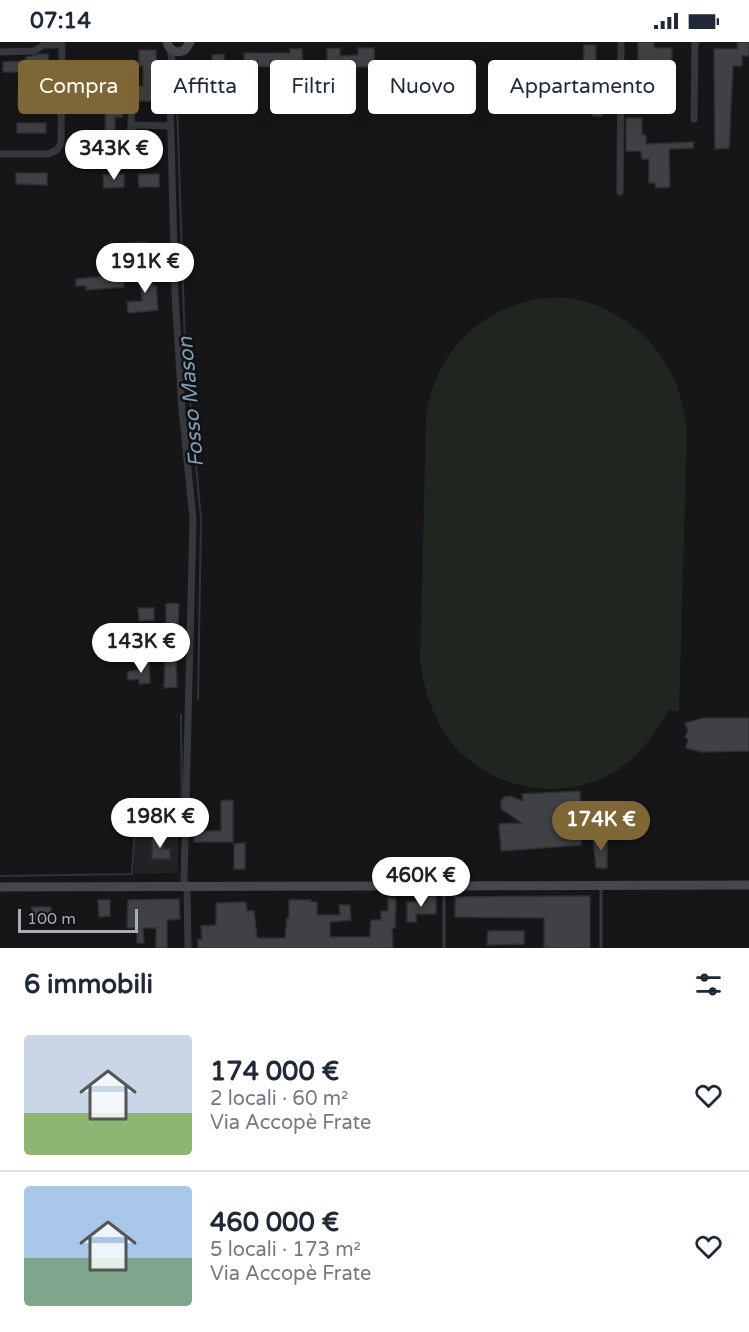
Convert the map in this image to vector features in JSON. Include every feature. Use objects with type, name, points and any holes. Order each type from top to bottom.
[{"type":"main road","points":[[167,45],[181,52],[191,43]]},
{"type":"main road","points":[[0,887],[749,885]]},
{"type":"street","points":[[620,192],[621,42]]},
{"type":"street","points":[[694,119],[695,42]]},
{"type":"street","points":[[0,52],[34,51],[45,45],[62,43],[61,143],[57,150],[48,154],[0,154]]},
{"type":"street","points":[[167,45],[171,60]]},
{"type":"street","points":[[176,60],[181,52]]},
{"type":"street","points":[[100,163],[128,162],[130,159],[129,130],[131,114]]},
{"type":"street","points":[[171,114],[175,294],[182,409],[193,519],[185,869],[188,948]]},
{"type":"street","points":[[131,127],[135,125],[171,126]]},
{"type":"lane","points":[[601,886],[601,948]]},
{"type":"lane","points":[[444,887],[444,948]]},
{"type":"shaded area","points":[[544,298],[585,301],[622,318],[639,331],[666,363],[675,381],[687,431],[679,712],[669,710],[641,749],[614,772],[582,785],[561,788],[518,785],[479,767],[462,754],[447,737],[437,719],[423,680],[420,660],[426,422],[437,376],[448,356],[462,339],[480,324],[499,312],[521,303]]},
{"type":"shaded area","points":[[178,829],[178,873],[134,874],[135,830]]},
{"type":"building","points":[[638,42],[654,42],[654,48],[672,48],[672,60],[638,60]]},
{"type":"building","points":[[737,42],[749,42],[749,56],[742,56],[742,66],[733,66],[729,148],[715,149],[714,49],[738,49]]},
{"type":"building","points":[[584,45],[596,45],[596,60],[583,60]]},
{"type":"building","points":[[340,48],[340,56],[358,55],[358,48],[374,48],[375,60],[368,60],[368,67],[356,67],[356,60],[327,60],[327,49]]},
{"type":"building","points":[[290,49],[302,49],[302,60],[270,60],[270,67],[258,66],[258,60],[244,60],[244,53],[290,53]]},
{"type":"building","points":[[139,50],[156,50],[156,60],[151,60],[151,101],[139,101],[139,86],[143,86],[143,66],[139,66]]},
{"type":"building","points":[[48,54],[48,60],[26,60],[26,57]]},
{"type":"building","points":[[224,54],[224,60],[212,60],[212,55]]},
{"type":"building","points":[[18,61],[18,72],[3,72],[3,62]]},
{"type":"building","points":[[105,114],[122,114],[122,117],[115,117],[115,147],[105,147]]},
{"type":"building","points":[[626,118],[642,118],[642,135],[646,135],[646,144],[694,142],[693,148],[669,149],[670,187],[656,188],[655,183],[649,183],[649,159],[642,159],[641,151],[626,151]]},
{"type":"building","points":[[17,123],[46,123],[46,133],[17,133]]},
{"type":"building","points":[[141,134],[153,134],[154,161],[142,161]]},
{"type":"building","points":[[16,173],[47,173],[47,185],[16,184]]},
{"type":"building","points":[[124,174],[124,187],[104,188],[103,175]]},
{"type":"building","points":[[138,174],[159,174],[159,187],[139,187]]},
{"type":"building","points":[[146,242],[147,257],[129,257],[129,243]]},
{"type":"building","points":[[152,268],[158,310],[128,313],[127,302],[142,301],[139,269]]},
{"type":"building","points":[[123,275],[124,287],[86,290],[86,286],[76,286],[76,279]]},
{"type":"building","points":[[166,604],[179,604],[178,624],[166,624]]},
{"type":"building","points":[[138,608],[154,608],[154,620],[139,621]]},
{"type":"building","points":[[165,658],[176,658],[177,687],[164,688]]},
{"type":"building","points":[[149,662],[150,683],[139,684],[139,679],[128,680],[127,672],[138,670],[138,663]]},
{"type":"building","points":[[704,718],[749,718],[749,751],[702,752],[686,748],[688,739],[685,737],[688,731],[685,723]]},
{"type":"building","points":[[580,791],[581,845],[501,851],[499,824],[522,823],[501,809],[504,797],[510,796],[523,801],[522,794]]},
{"type":"building","points":[[233,800],[233,842],[194,842],[194,831],[221,831],[221,801]]},
{"type":"building","points":[[152,836],[164,836],[164,849],[170,849],[170,859],[152,859]]},
{"type":"building","points":[[607,837],[607,868],[596,868],[593,838]]},
{"type":"building","points":[[245,843],[245,869],[234,869],[234,844]]},
{"type":"building","points":[[426,896],[436,896],[436,914],[416,914],[416,922],[407,922],[407,902],[426,902]]},
{"type":"building","points":[[590,896],[590,948],[544,948],[544,918],[455,917],[455,897]]},
{"type":"building","points":[[388,898],[395,898],[396,902],[395,928],[392,928],[393,948],[198,948],[198,939],[202,939],[201,926],[216,925],[216,903],[246,902],[247,911],[254,911],[257,938],[285,938],[287,918],[289,918],[289,900],[317,902],[317,915],[340,915],[339,905],[350,905],[351,920],[330,922],[330,937],[370,937],[371,920],[381,920],[381,911],[388,911]]},
{"type":"building","points":[[179,899],[180,919],[167,920],[167,948],[156,948],[156,928],[143,928],[144,943],[137,943],[137,928],[127,928],[128,900]]},
{"type":"building","points":[[98,900],[110,900],[110,916],[99,917]]},
{"type":"building","points":[[32,907],[51,907],[51,920],[41,920],[41,924],[32,924]]},
{"type":"building","points":[[488,931],[524,931],[524,944],[487,945]]},
{"type":"waterway","name":"Fosso Mason","points":[[177,114],[185,346],[201,520],[198,700]]},
{"type":"waterway","name":"Fosso Mason","points":[[0,876],[132,874],[136,810],[182,810],[181,715]]}]
